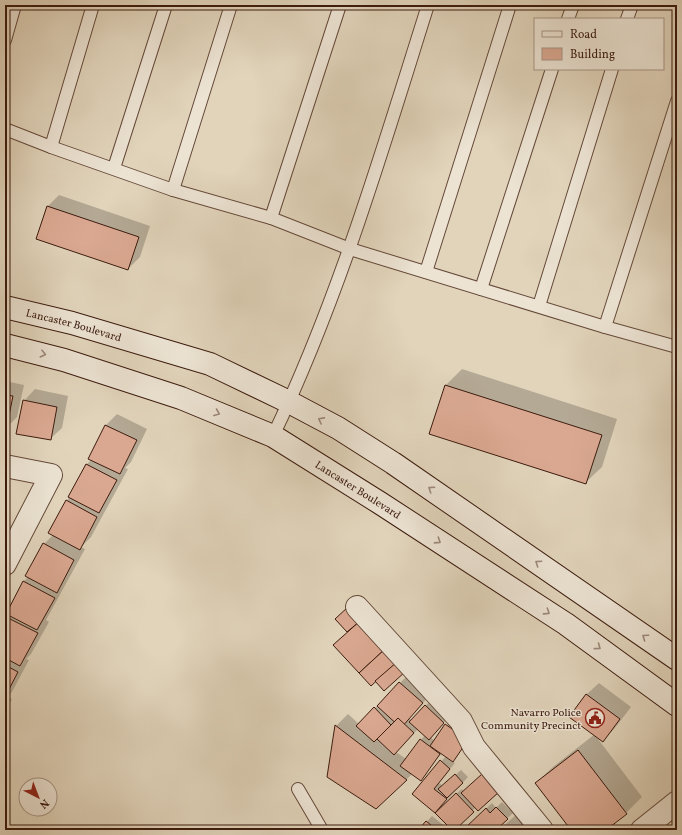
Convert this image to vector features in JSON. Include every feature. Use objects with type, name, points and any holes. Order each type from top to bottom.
[{"type":"main road","name":"Lancaster Boulevard","points":[[5,307],[72,323],[210,364],[289,402],[338,428],[393,463],[677,659]]},
{"type":"main road","name":"Lancaster Boulevard","points":[[5,345],[64,360],[181,398],[273,436],[380,503],[566,624],[677,705]]},
{"type":"main road","points":[[5,466],[50,475],[5,564]]},
{"type":"main road","points":[[357,607],[461,721],[474,747],[542,830]]},
{"type":"main road","points":[[642,830],[677,802]]},
{"type":"lane","points":[[5,40],[15,5]]},
{"type":"lane","points":[[51,147],[93,5]]},
{"type":"lane","points":[[114,168],[166,5]]},
{"type":"lane","points":[[173,190],[231,5]]},
{"type":"lane","points":[[271,218],[340,5]]},
{"type":"lane","points":[[273,436],[289,402],[350,248],[428,5]]},
{"type":"lane","points":[[426,272],[510,5]]},
{"type":"lane","points":[[568,18],[573,5]]},
{"type":"lane","points":[[627,18],[632,5]]},
{"type":"lane","points":[[481,289],[552,70]]},
{"type":"lane","points":[[539,306],[612,70]]},
{"type":"lane","points":[[605,327],[677,101]]},
{"type":"lane","points":[[5,129],[51,147],[173,190],[271,218],[350,248],[605,327],[677,347]]},
{"type":"lane","points":[[298,789],[322,830]]},
{"type":"building","points":[[47,206],[139,237],[128,270],[36,239]]},
{"type":"building","points":[[445,385],[602,435],[586,484],[429,434]]},
{"type":"building","points":[[5,395],[13,396],[6,430],[5,429]]},
{"type":"building","points":[[23,400],[57,407],[51,440],[16,434]]},
{"type":"building","points":[[105,425],[137,440],[120,474],[88,459]]},
{"type":"building","points":[[86,464],[117,480],[99,513],[68,497]]},
{"type":"building","points":[[66,500],[97,517],[80,550],[48,533]]},
{"type":"building","points":[[43,543],[74,560],[57,593],[25,576]]},
{"type":"building","points":[[23,581],[55,598],[37,630],[6,614]]},
{"type":"building","points":[[348,607],[360,621],[347,632],[335,619]]},
{"type":"building","points":[[6,617],[38,633],[20,666],[5,658]]},
{"type":"building","points":[[360,621],[385,649],[359,673],[333,645]]},
{"type":"building","points":[[385,649],[397,662],[371,686],[359,673]]},
{"type":"building","points":[[397,662],[406,671],[384,691],[375,681]]},
{"type":"building","points":[[5,665],[18,672],[5,697]]},
{"type":"building","points":[[399,682],[423,703],[401,728],[377,706]]},
{"type":"building","name":"Navarro Police Community Precinct","points":[[586,694],[620,719],[603,742],[569,717]]},
{"type":"building","points":[[425,705],[444,723],[429,740],[409,722]]},
{"type":"building","points":[[374,707],[391,725],[374,742],[356,726]]},
{"type":"building","points":[[398,718],[414,733],[394,755],[377,739]]},
{"type":"building","points":[[445,724],[468,740],[453,762],[430,746]]},
{"type":"building","points":[[335,725],[407,780],[376,809],[327,777]]},
{"type":"building","points":[[420,739],[440,754],[421,781],[400,766]]},
{"type":"building","points":[[578,750],[627,814],[606,830],[571,830],[535,783]]},
{"type":"building","points":[[440,760],[450,769],[434,789],[447,799],[435,813],[412,794]]},
{"type":"building","points":[[455,774],[463,783],[447,798],[438,789]]},
{"type":"building","points":[[482,774],[499,792],[478,811],[461,793]]},
{"type":"building","points":[[456,793],[474,812],[455,830],[452,830],[435,813]]},
{"type":"building","points":[[496,807],[508,819],[496,830],[463,830],[486,808],[490,813]]},
{"type":"building","points":[[426,821],[437,830],[418,830]]},
{"type":"place","name":"Navarro Police Community Precinct","points":[[595,718]]}]
